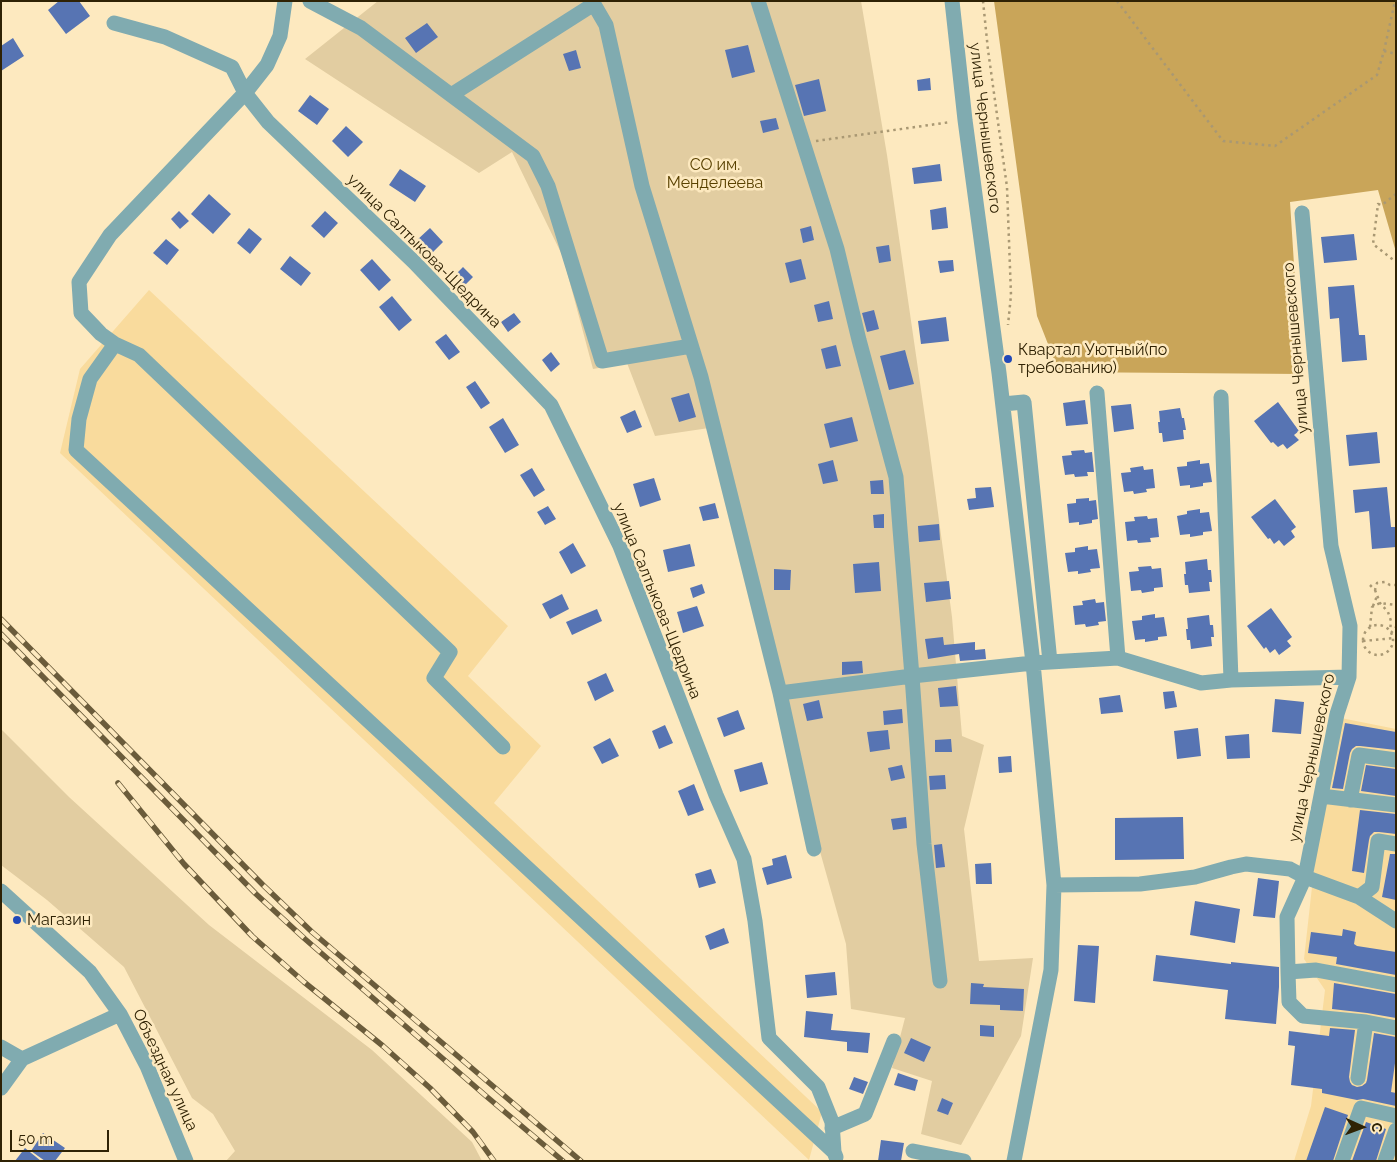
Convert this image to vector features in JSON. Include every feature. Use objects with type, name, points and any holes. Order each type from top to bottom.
[{"type":"street","points":[[285,1],[280,36],[267,65],[245,94],[110,235],[79,282],[81,313],[101,334],[139,355],[450,652],[434,678],[502,747]]},
{"type":"street","points":[[310,1],[361,28],[533,156],[548,186],[602,361],[691,346]]},
{"type":"street","points":[[758,1],[837,249],[896,477],[924,844],[940,981]]},
{"type":"street","name":"улица Чернышевского","points":[[952,1],[965,120],[1003,404],[1019,541],[1033,663],[1054,885],[1051,970],[1014,1161]]},
{"type":"street","points":[[451,95],[593,3],[606,25],[642,186],[701,377],[780,692],[814,849]]},
{"type":"street","name":"улица Салтыкова-Щедрина","points":[[114,23],[165,37],[232,67],[245,94],[268,122],[414,262],[551,405],[620,546],[716,795],[744,859],[755,920],[769,1038],[818,1088],[832,1122],[836,1156]]},
{"type":"street","name":"улица Чернышевского","points":[[1302,213],[1331,546],[1350,626],[1349,677],[1336,714],[1306,877],[1287,917],[1289,1002],[1303,1016],[1366,1022],[1396,1028]]},
{"type":"street","points":[[116,344],[90,380],[79,419],[76,450],[836,1156]]},
{"type":"street","points":[[1097,393],[1118,658]]},
{"type":"street","points":[[1221,397],[1230,680]]},
{"type":"street","points":[[1003,404],[1024,402],[1050,662]]},
{"type":"street","points":[[1019,541],[1038,539]]},
{"type":"street","points":[[780,692],[1033,663],[1118,658],[1201,683],[1230,680],[1349,677]]},
{"type":"street","points":[[1350,800],[1359,755],[1396,760]]},
{"type":"street","points":[[1321,796],[1396,805]]},
{"type":"street","points":[[1360,897],[1372,887],[1378,841],[1396,844]]},
{"type":"street","points":[[1054,885],[1140,884],[1195,877],[1246,864],[1290,869],[1360,897],[1396,921]]},
{"type":"street","name":"Объездная улица","points":[[1,891],[90,972],[120,1014],[147,1066],[186,1161]]},
{"type":"street","points":[[1288,972],[1316,970],[1396,985]]},
{"type":"street","points":[[1,1088],[22,1058],[120,1014]]},
{"type":"street","points":[[1358,1078],[1366,1022]]},
{"type":"street","points":[[832,1128],[865,1114],[894,1042]]},
{"type":"street","points":[[1,1047],[22,1058]]},
{"type":"street","points":[[1342,1161],[1361,1108],[1396,1116]]},
{"type":"street","points":[[1385,1161],[1396,1130]]},
{"type":"street","points":[[913,1151],[964,1161]]},
{"type":"path","points":[[983,1],[989,60],[1007,187],[1012,295],[1007,328]]},
{"type":"path","points":[[1117,1],[1223,141],[1275,146],[1377,75],[1395,1]]},
{"type":"path","points":[[1384,51],[1396,54]]},
{"type":"path","points":[[803,143],[965,120]]},
{"type":"path","points":[[1396,194],[1382,205],[1378,204],[1373,244],[1396,262]]},
{"type":"path","points":[[1375,590],[1377,583],[1385,582],[1390,586],[1396,585]]},
{"type":"path","points":[[1370,585],[1375,590],[1380,603],[1388,612],[1391,621],[1391,632]]},
{"type":"path","points":[[1370,628],[1372,607],[1377,596]]},
{"type":"path","points":[[1372,607],[1380,603],[1396,605]]},
{"type":"path","points":[[1372,626],[1386,627],[1391,632],[1394,638],[1393,645],[1390,651],[1384,655],[1370,654],[1365,649],[1362,641],[1363,636],[1366,630],[1372,626]]},
{"type":"path","points":[[1391,632],[1396,627]]},
{"type":"path","points":[[1362,641],[1394,638]]},
{"type":"shaded area","points":[[994,1],[1396,1],[1396,252],[1378,190],[1290,202],[1301,374],[1059,372],[1037,316]]},
{"type":"shaded area","points":[[149,290],[508,626],[468,676],[541,746],[494,803],[822,1112],[809,1160],[60,453],[80,369]]},
{"type":"shaded area","points":[[1331,716],[1396,729],[1396,1161],[1294,1161],[1311,1106],[1325,990],[1304,959]]},
{"type":"green space","name":"СО им. Менделеева","points":[[378,1],[861,1],[887,155],[928,438],[952,617],[962,736],[984,745],[964,829],[979,961],[1033,958],[1021,1036],[961,1145],[921,1134],[932,1081],[892,1068],[905,1018],[851,1009],[846,944],[709,428],[655,436],[627,363],[593,369],[563,257],[512,152],[479,173],[305,59]]},
{"type":"green space","points":[[1,729],[69,797],[209,925],[372,1050],[472,1142],[482,1161],[226,1161],[235,1151],[213,1114],[192,1098],[124,967],[47,900],[1,865]]},
{"type":"building","points":[[59,1],[79,1],[90,16],[66,34],[48,10]]},
{"type":"building","points":[[427,23],[438,37],[416,53],[405,38]]},
{"type":"building","points":[[13,38],[24,56],[1,71],[1,46]]},
{"type":"building","points":[[748,45],[755,72],[732,78],[725,50]]},
{"type":"building","points":[[576,50],[581,68],[569,71],[563,54]]},
{"type":"building","points":[[930,78],[931,90],[918,91],[917,80]]},
{"type":"building","points":[[819,79],[826,111],[804,116],[795,85]]},
{"type":"building","points":[[310,95],[329,109],[317,125],[298,111]]},
{"type":"building","points":[[776,118],[779,129],[763,133],[760,121]]},
{"type":"building","points":[[346,126],[363,142],[348,157],[332,141]]},
{"type":"building","points":[[940,164],[942,181],[914,184],[912,168]]},
{"type":"building","points":[[400,169],[426,186],[415,202],[389,185]]},
{"type":"building","points":[[209,194],[231,214],[213,234],[191,214]]},
{"type":"building","points":[[946,207],[948,228],[932,230],[930,210]]},
{"type":"building","points":[[179,211],[189,221],[180,229],[171,219]]},
{"type":"building","points":[[325,211],[338,223],[324,238],[311,226]]},
{"type":"building","points":[[811,226],[814,240],[803,243],[800,229]]},
{"type":"building","points":[[249,228],[262,239],[250,254],[237,243]]},
{"type":"building","points":[[430,228],[443,242],[430,255],[417,240]]},
{"type":"building","points":[[1354,234],[1357,260],[1324,263],[1321,237]]},
{"type":"building","points":[[166,239],[179,250],[167,265],[153,253]]},
{"type":"building","points":[[889,245],[891,261],[879,263],[876,247]]},
{"type":"building","points":[[290,256],[311,273],[301,286],[280,269]]},
{"type":"building","points":[[372,259],[391,280],[379,291],[360,270]]},
{"type":"building","points":[[801,259],[806,279],[790,283],[785,263]]},
{"type":"building","points":[[953,260],[954,271],[940,273],[938,261]]},
{"type":"building","points":[[463,267],[473,277],[460,290],[450,280]]},
{"type":"building","points":[[1354,285],[1359,335],[1365,335],[1367,360],[1342,362],[1339,318],[1330,319],[1328,287]]},
{"type":"building","points":[[392,296],[412,320],[399,331],[379,307]]},
{"type":"building","points":[[829,301],[833,319],[818,322],[814,305]]},
{"type":"building","points":[[874,310],[879,329],[867,332],[862,313]]},
{"type":"building","points":[[514,313],[521,322],[508,332],[501,322]]},
{"type":"building","points":[[946,317],[949,341],[921,344],[918,321]]},
{"type":"building","points":[[446,334],[460,352],[449,360],[435,342]]},
{"type":"building","points":[[836,345],[841,366],[826,369],[821,349]]},
{"type":"building","points":[[905,350],[914,384],[889,390],[880,356]]},
{"type":"building","points":[[551,352],[560,364],[551,372],[542,360]]},
{"type":"building","points":[[475,381],[490,403],[481,409],[466,387]]},
{"type":"building","points":[[689,393],[696,417],[679,422],[671,398]]},
{"type":"building","points":[[1085,400],[1088,424],[1066,426],[1063,403]]},
{"type":"building","points":[[1278,402],[1299,431],[1294,435],[1299,440],[1287,449],[1283,444],[1278,447],[1273,442],[1271,443],[1254,421]]},
{"type":"building","points":[[1131,404],[1134,429],[1114,432],[1111,406]]},
{"type":"building","points":[[1180,408],[1186,430],[1183,430],[1184,439],[1163,442],[1162,433],[1159,433],[1159,411]]},
{"type":"building","points":[[635,410],[642,427],[627,433],[620,417]]},
{"type":"building","points":[[852,417],[858,441],[830,448],[824,424]]},
{"type":"building","points":[[503,418],[519,445],[505,453],[489,427]]},
{"type":"building","points":[[1377,432],[1380,463],[1349,466],[1346,435]]},
{"type":"building","points":[[1084,450],[1085,453],[1092,452],[1094,472],[1087,472],[1088,476],[1075,477],[1074,474],[1065,475],[1062,456],[1072,455],[1071,451]]},
{"type":"building","points":[[833,460],[838,481],[823,484],[818,464]]},
{"type":"building","points":[[1200,460],[1200,464],[1209,463],[1212,482],[1190,488],[1190,485],[1180,486],[1177,467],[1187,466],[1187,462]]},
{"type":"building","points":[[1143,466],[1144,470],[1153,469],[1155,488],[1146,489],[1147,492],[1134,494],[1133,491],[1124,492],[1121,473],[1131,472],[1130,468]]},
{"type":"building","points":[[532,468],[545,490],[534,497],[520,475]]},
{"type":"building","points":[[654,478],[661,500],[640,507],[633,484]]},
{"type":"building","points":[[883,480],[884,494],[871,494],[870,481]]},
{"type":"building","points":[[991,487],[994,507],[969,510],[967,499],[976,498],[975,488]]},
{"type":"building","points":[[1387,487],[1391,527],[1396,527],[1396,547],[1372,549],[1369,511],[1355,513],[1353,490]]},
{"type":"building","points":[[1089,498],[1089,501],[1096,500],[1098,519],[1092,520],[1092,523],[1079,525],[1079,522],[1069,523],[1067,504],[1076,503],[1076,499]]},
{"type":"building","points":[[1275,499],[1296,527],[1291,531],[1295,537],[1284,546],[1279,540],[1274,544],[1270,538],[1268,539],[1251,517]]},
{"type":"building","points":[[715,503],[719,518],[703,521],[699,507]]},
{"type":"building","points":[[548,506],[556,519],[545,525],[537,512]]},
{"type":"building","points":[[1200,509],[1200,513],[1209,512],[1212,531],[1190,537],[1190,534],[1180,535],[1177,516],[1187,514],[1187,511]]},
{"type":"building","points":[[884,514],[884,528],[874,528],[873,515]]},
{"type":"building","points":[[1147,516],[1148,519],[1157,518],[1159,537],[1150,538],[1151,542],[1138,543],[1137,540],[1127,541],[1125,522],[1135,521],[1134,517]]},
{"type":"building","points":[[939,524],[940,540],[919,542],[918,526]]},
{"type":"building","points":[[573,543],[586,566],[571,574],[559,552]]},
{"type":"building","points":[[690,544],[695,566],[668,572],[663,550]]},
{"type":"building","points":[[1088,546],[1088,550],[1097,549],[1100,568],[1090,569],[1091,572],[1078,574],[1078,571],[1068,572],[1065,553],[1075,552],[1075,548]]},
{"type":"building","points":[[1207,559],[1208,570],[1211,570],[1212,582],[1209,582],[1210,591],[1189,593],[1188,585],[1185,585],[1185,562]]},
{"type":"building","points":[[879,562],[881,591],[855,593],[853,564]]},
{"type":"building","points":[[1151,566],[1152,569],[1161,568],[1163,587],[1154,588],[1154,591],[1142,593],[1141,590],[1131,591],[1129,572],[1139,571],[1138,567]]},
{"type":"building","points":[[774,569],[791,570],[790,590],[774,590]]},
{"type":"building","points":[[949,581],[951,599],[926,602],[924,583]]},
{"type":"building","points":[[702,584],[705,593],[693,598],[690,588]]},
{"type":"building","points":[[562,594],[569,609],[550,619],[542,604]]},
{"type":"building","points":[[1095,599],[1096,603],[1104,602],[1106,621],[1098,622],[1099,625],[1086,627],[1085,624],[1075,625],[1073,606],[1083,605],[1082,601]]},
{"type":"building","points":[[697,606],[704,626],[683,633],[677,612]]},
{"type":"building","points":[[1271,608],[1292,637],[1287,641],[1291,646],[1279,655],[1275,649],[1270,653],[1266,647],[1264,649],[1247,626]]},
{"type":"building","points":[[597,609],[602,621],[572,635],[566,622]]},
{"type":"building","points":[[1155,614],[1155,618],[1164,617],[1167,636],[1145,642],[1145,639],[1135,640],[1132,621],[1142,620],[1142,616]]},
{"type":"building","points":[[1209,615],[1210,625],[1213,625],[1214,637],[1211,637],[1212,646],[1191,649],[1190,640],[1187,640],[1187,618]]},
{"type":"building","points":[[943,637],[944,645],[975,642],[975,650],[985,649],[986,659],[960,661],[959,654],[928,659],[925,639]]},
{"type":"building","points":[[862,661],[863,673],[842,675],[842,662]]},
{"type":"building","points":[[606,673],[614,691],[595,701],[587,682]]},
{"type":"building","points":[[956,686],[958,706],[940,707],[938,688]]},
{"type":"building","points":[[1174,691],[1177,707],[1165,709],[1163,692]]},
{"type":"building","points":[[1120,695],[1123,712],[1101,714],[1099,698]]},
{"type":"building","points":[[1275,699],[1304,702],[1301,734],[1272,732]]},
{"type":"building","points":[[819,700],[823,718],[807,721],[803,704]]},
{"type":"building","points":[[902,709],[903,723],[884,725],[883,711]]},
{"type":"building","points":[[738,710],[745,729],[724,737],[717,718]]},
{"type":"building","points":[[1345,723],[1396,732],[1396,750],[1356,746],[1350,753],[1343,789],[1332,788]]},
{"type":"building","points":[[665,725],[673,743],[659,749],[652,731]]},
{"type":"building","points":[[1198,728],[1201,756],[1177,759],[1174,731]]},
{"type":"building","points":[[888,730],[890,749],[870,752],[867,732]]},
{"type":"building","points":[[1249,734],[1250,758],[1227,759],[1225,736]]},
{"type":"building","points":[[610,738],[619,756],[602,764],[593,747]]},
{"type":"building","points":[[951,739],[952,752],[935,752],[935,740]]},
{"type":"building","points":[[1011,756],[1012,772],[999,773],[998,757]]},
{"type":"building","points":[[762,762],[768,784],[740,792],[734,770]]},
{"type":"building","points":[[902,765],[905,778],[891,781],[888,768]]},
{"type":"building","points":[[1366,765],[1396,769],[1396,796],[1361,791]]},
{"type":"building","points":[[945,775],[946,789],[930,790],[929,776]]},
{"type":"building","points":[[694,784],[704,810],[688,816],[678,791]]},
{"type":"building","points":[[1360,810],[1396,814],[1396,834],[1374,832],[1370,836],[1364,873],[1352,871]]},
{"type":"building","points":[[906,817],[907,828],[893,830],[891,819]]},
{"type":"building","points":[[1183,817],[1184,859],[1115,860],[1115,818]]},
{"type":"building","points":[[942,844],[945,867],[936,868],[934,845]]},
{"type":"building","points":[[1390,854],[1396,854],[1396,900],[1382,897]]},
{"type":"building","points":[[786,855],[792,878],[767,885],[762,868],[773,865],[772,859]]},
{"type":"building","points":[[991,863],[992,884],[976,884],[975,864]]},
{"type":"building","points":[[711,869],[716,883],[699,888],[695,874]]},
{"type":"building","points":[[1258,878],[1279,881],[1275,918],[1253,916]]},
{"type":"building","points":[[1195,901],[1240,909],[1235,943],[1190,935]]},
{"type":"building","points":[[724,928],[729,943],[710,950],[705,936]]},
{"type":"building","points":[[1343,929],[1356,932],[1354,944],[1357,946],[1396,952],[1396,975],[1336,964],[1337,957],[1308,953],[1311,932],[1342,936]]},
{"type":"building","points":[[1078,945],[1099,946],[1095,1003],[1074,1001]]},
{"type":"building","points":[[1156,955],[1231,964],[1231,962],[1279,967],[1276,1024],[1225,1019],[1228,990],[1153,981]]},
{"type":"building","points":[[835,972],[837,995],[807,998],[805,975]]},
{"type":"building","points":[[971,983],[984,984],[983,987],[1024,989],[1023,1011],[1000,1010],[1000,1005],[970,1004]]},
{"type":"building","points":[[1334,983],[1396,994],[1396,1018],[1332,1009]]},
{"type":"building","points":[[806,1011],[833,1014],[831,1030],[870,1033],[868,1053],[847,1051],[847,1042],[804,1037]]},
{"type":"building","points":[[980,1025],[994,1026],[994,1037],[980,1036]]},
{"type":"building","points":[[1330,1028],[1355,1030],[1349,1077],[1352,1085],[1357,1087],[1362,1086],[1367,1080],[1374,1033],[1396,1037],[1396,1056],[1391,1092],[1396,1093],[1396,1106],[1322,1093],[1322,1089],[1291,1085],[1295,1046],[1288,1045],[1289,1031],[1329,1036]]},
{"type":"building","points":[[911,1038],[931,1047],[924,1062],[904,1053]]},
{"type":"building","points":[[898,1073],[918,1080],[915,1091],[894,1085]]},
{"type":"building","points":[[854,1077],[868,1082],[863,1094],[849,1089]]},
{"type":"building","points":[[942,1098],[953,1103],[948,1115],[937,1111]]},
{"type":"building","points":[[1325,1107],[1348,1115],[1333,1161],[1306,1161]]},
{"type":"building","points":[[1366,1122],[1386,1129],[1376,1161],[1352,1161]]},
{"type":"building","points":[[43,1133],[65,1148],[55,1161],[45,1161],[31,1151]]},
{"type":"building","points":[[881,1140],[904,1143],[901,1161],[878,1161]]},
{"type":"building","points":[[25,1148],[41,1161],[15,1161]]},
{"type":"railway","points":[[1,619],[263,885],[312,932],[581,1161]]},
{"type":"railway","points":[[1,634],[256,894],[305,939],[563,1161]]},
{"type":"railway","points":[[118,783],[184,864],[252,936],[430,1088],[473,1132],[494,1161]]},
{"type":"place","name":"Квартал Уютный(по требованию)","points":[[1008,359]]},
{"type":"place","name":"Магазин","points":[[17,920]]}]
